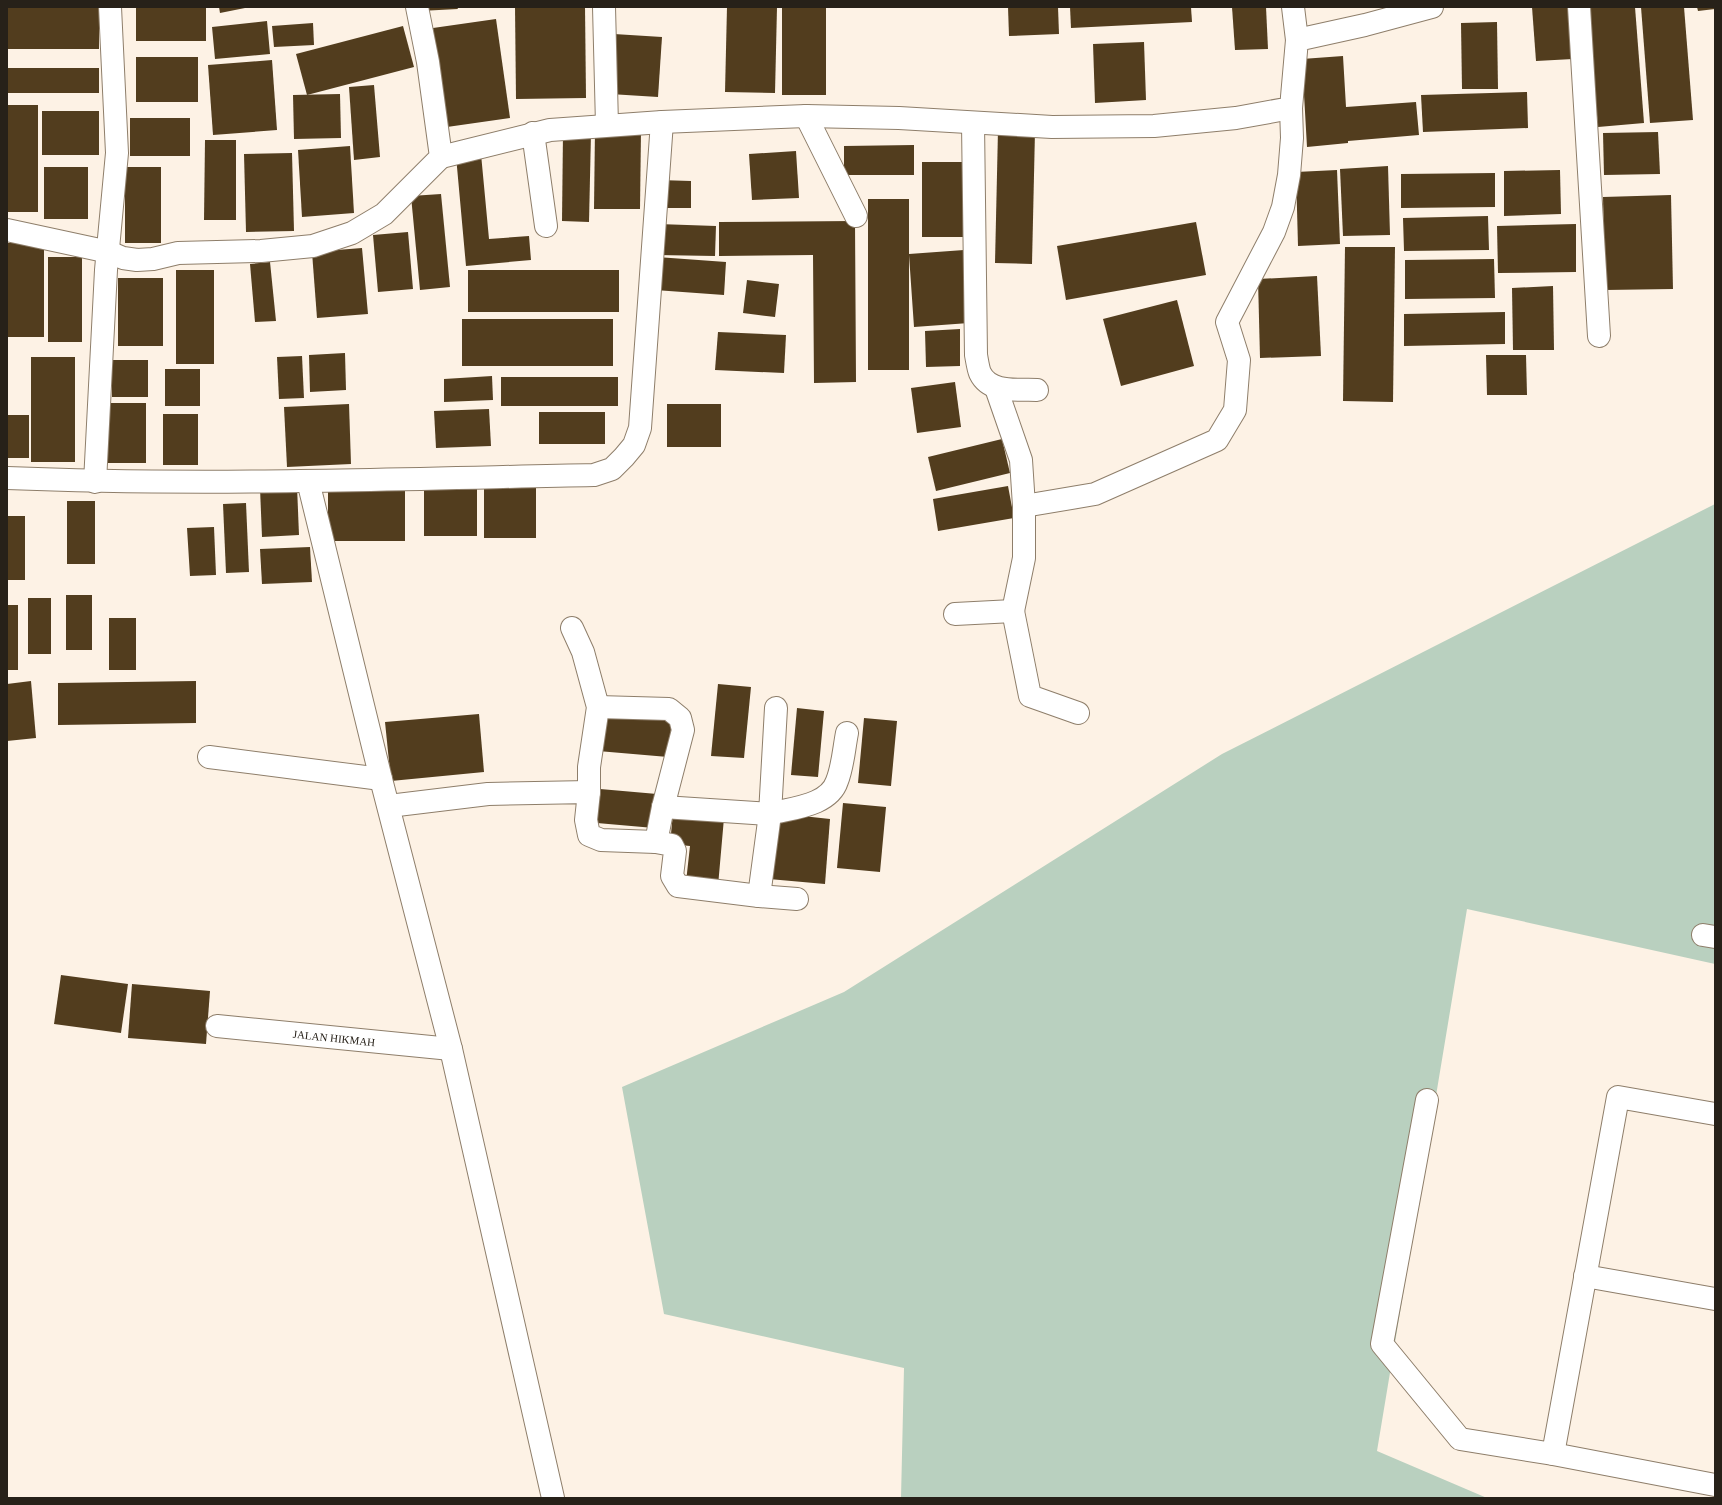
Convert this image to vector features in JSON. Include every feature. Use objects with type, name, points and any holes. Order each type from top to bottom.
[{"type":"street","points":[[95,482],[106,270],[109,252],[117,153],[110,7]]},
{"type":"street","points":[[417,7],[428,62],[441,157]]},
{"type":"street","points":[[604,7],[607,125]]},
{"type":"street","points":[[1024,506],[1095,494],[1217,440],[1235,410],[1239,360],[1227,322],[1274,232],[1283,207],[1290,175],[1292,138],[1291,108],[1297,40],[1293,7]]},
{"type":"street","points":[[1297,40],[1365,25],[1432,7]]},
{"type":"street","points":[[1579,7],[1599,336]]},
{"type":"street","points":[[7,230],[109,252],[123,258],[142,260],[178,254],[261,251],[313,246],[352,233],[384,214],[441,157],[550,130],[607,125],[806,116],[899,118],[1052,127],[1154,126],[1236,118],[1291,108]]},
{"type":"street","points":[[806,116],[856,216]]},
{"type":"street","points":[[7,478],[95,482],[308,481],[594,475],[612,468],[634,445],[640,428],[662,122]]},
{"type":"street","points":[[973,123],[976,355],[980,373],[986,382],[996,388],[1037,390]]},
{"type":"street","points":[[533,133],[546,226]]},
{"type":"street","points":[[996,388],[1021,460],[1024,506],[1024,558],[1013,611],[1030,696],[1078,713]]},
{"type":"street","points":[[308,481],[451,1049],[553,1498]]},
{"type":"street","points":[[955,614],[1013,611]]},
{"type":"street","points":[[572,628],[583,652],[598,707],[590,767],[586,820],[590,835],[601,840],[656,842],[672,846],[675,850],[672,876],[678,886],[759,896],[798,898]]},
{"type":"street","points":[[598,707],[669,709],[680,718],[683,730],[663,807],[656,842]]},
{"type":"street","points":[[759,896],[770,814],[776,708]]},
{"type":"street","points":[[663,807],[770,814],[812,803],[828,795],[837,782],[847,733]]},
{"type":"street","points":[[209,757],[382,779]]},
{"type":"street","points":[[389,806],[488,794],[589,792]]},
{"type":"street","name":"JALAN HIKMAH","points":[[217,1026],[451,1049]]},
{"type":"street","points":[[1553,1454],[1618,1097],[1715,1114]]},
{"type":"street","points":[[1427,1100],[1382,1344],[1460,1439],[1553,1454],[1715,1485]]},
{"type":"street","points":[[1585,1276],[1715,1299]]},
{"type":"green space","points":[[1715,504],[1715,964],[1467,909],[1377,1451],[1487,1498],[901,1498],[904,1368],[664,1314],[622,1087],[844,992],[1222,754]]},
{"type":"building","points":[[7,7],[99,7],[99,49],[7,49]]},
{"type":"building","points":[[136,7],[206,7],[206,41],[136,41]]},
{"type":"building","points":[[219,7],[245,7],[245,8],[220,13]]},
{"type":"building","points":[[420,7],[457,7],[458,9],[420,11]]},
{"type":"building","points":[[515,7],[585,7],[586,98],[516,99]]},
{"type":"building","points":[[727,7],[777,7],[775,93],[725,92]]},
{"type":"building","points":[[782,7],[826,7],[826,95],[782,95]]},
{"type":"building","points":[[1008,7],[1058,7],[1059,34],[1009,36]]},
{"type":"building","points":[[1070,7],[1191,7],[1192,22],[1071,28]]},
{"type":"building","points":[[1232,7],[1266,7],[1268,49],[1235,50]]},
{"type":"building","points":[[1532,7],[1568,7],[1573,59],[1536,61]]},
{"type":"building","points":[[1588,7],[1635,7],[1644,123],[1598,127]]},
{"type":"building","points":[[1641,7],[1684,7],[1693,120],[1650,123]]},
{"type":"building","points":[[1697,7],[1715,7],[1715,9],[1698,11]]},
{"type":"building","points":[[496,19],[510,118],[447,127],[433,28]]},
{"type":"building","points":[[267,21],[270,54],[215,59],[212,27]]},
{"type":"building","points":[[1497,22],[1498,89],[1462,89],[1461,23]]},
{"type":"building","points":[[313,23],[314,45],[274,47],[272,26]]},
{"type":"building","points":[[403,26],[414,67],[307,95],[296,54]]},
{"type":"building","points":[[614,34],[662,37],[658,97],[610,94]]},
{"type":"building","points":[[1144,42],[1146,100],[1095,103],[1093,44]]},
{"type":"building","points":[[1343,56],[1346,107],[1416,102],[1419,135],[1348,141],[1348,143],[1307,147],[1302,59]]},
{"type":"building","points":[[136,57],[198,57],[198,102],[136,102]]},
{"type":"building","points":[[272,60],[277,130],[213,135],[208,65]]},
{"type":"building","points":[[7,68],[99,68],[99,93],[7,93]]},
{"type":"building","points":[[374,85],[380,157],[354,160],[349,87]]},
{"type":"building","points":[[1527,92],[1528,128],[1423,132],[1421,95]]},
{"type":"building","points":[[340,94],[341,138],[294,139],[293,95]]},
{"type":"building","points":[[7,105],[38,105],[38,212],[7,212]]},
{"type":"building","points":[[42,111],[99,111],[99,155],[42,155]]},
{"type":"building","points":[[130,118],[190,118],[190,156],[130,156]]},
{"type":"building","points":[[595,129],[641,130],[640,209],[594,209]]},
{"type":"building","points":[[998,130],[1035,131],[1032,264],[995,263]]},
{"type":"building","points":[[1658,132],[1660,174],[1604,175],[1603,133]]},
{"type":"building","points":[[563,133],[591,133],[589,222],[562,221]]},
{"type":"building","points":[[205,140],[236,140],[236,220],[204,220]]},
{"type":"building","points":[[914,145],[914,175],[844,175],[844,146]]},
{"type":"building","points":[[350,146],[354,213],[302,217],[298,150]]},
{"type":"building","points":[[796,151],[799,198],[752,200],[749,154]]},
{"type":"building","points":[[292,153],[294,231],[246,232],[244,154]]},
{"type":"building","points":[[481,154],[489,239],[529,236],[531,260],[466,266],[456,156]]},
{"type":"building","points":[[922,162],[964,162],[964,237],[922,237]]},
{"type":"building","points":[[1388,166],[1390,235],[1343,236],[1340,169]]},
{"type":"building","points":[[44,167],[88,167],[88,219],[44,219]]},
{"type":"building","points":[[125,167],[161,167],[161,243],[125,243]]},
{"type":"building","points":[[1337,170],[1340,244],[1298,246],[1296,172]]},
{"type":"building","points":[[1560,170],[1561,214],[1504,216],[1504,171]]},
{"type":"building","points":[[1495,173],[1495,207],[1401,208],[1401,174]]},
{"type":"building","points":[[659,180],[691,181],[691,208],[659,208]]},
{"type":"building","points":[[441,194],[450,287],[420,290],[411,196]]},
{"type":"building","points":[[1671,195],[1673,289],[1605,290],[1603,197]]},
{"type":"building","points":[[868,199],[909,199],[909,254],[964,250],[969,323],[914,327],[909,255],[909,370],[868,370]]},
{"type":"building","points":[[1488,216],[1489,250],[1404,251],[1403,218]]},
{"type":"building","points":[[855,221],[856,382],[814,383],[813,255],[719,256],[719,222]]},
{"type":"building","points":[[1196,222],[1206,275],[1066,300],[1057,246]]},
{"type":"building","points":[[658,224],[716,226],[715,256],[657,255]]},
{"type":"building","points":[[1576,224],[1576,272],[1498,273],[1497,226]]},
{"type":"building","points":[[408,232],[413,289],[378,292],[373,235]]},
{"type":"building","points":[[7,243],[44,243],[44,337],[7,337]]},
{"type":"building","points":[[1345,247],[1395,247],[1393,402],[1343,401]]},
{"type":"building","points":[[362,248],[368,314],[317,318],[312,252]]},
{"type":"building","points":[[48,257],[82,257],[82,342],[48,342]]},
{"type":"building","points":[[657,257],[726,262],[724,295],[655,290]]},
{"type":"building","points":[[1494,259],[1495,298],[1405,299],[1405,260]]},
{"type":"building","points":[[270,262],[276,321],[255,322],[250,264]]},
{"type":"building","points":[[176,270],[214,270],[214,364],[176,364]]},
{"type":"building","points":[[468,270],[619,270],[619,312],[468,312]]},
{"type":"building","points":[[1317,276],[1321,356],[1260,358],[1258,279]]},
{"type":"building","points":[[118,278],[163,278],[163,346],[118,346]]},
{"type":"building","points":[[747,280],[779,284],[775,317],[743,313]]},
{"type":"building","points":[[1553,286],[1554,350],[1513,350],[1512,288]]},
{"type":"building","points":[[1177,300],[1194,366],[1121,386],[1103,319]]},
{"type":"building","points":[[1505,312],[1505,344],[1404,346],[1404,314]]},
{"type":"building","points":[[462,319],[613,319],[613,366],[462,366]]},
{"type":"building","points":[[960,329],[960,366],[926,367],[925,331]]},
{"type":"building","points":[[718,332],[786,335],[784,373],[715,370]]},
{"type":"building","points":[[345,353],[346,390],[310,392],[309,355]]},
{"type":"building","points":[[1486,355],[1526,355],[1527,395],[1487,395]]},
{"type":"building","points":[[302,356],[304,398],[279,399],[277,357]]},
{"type":"building","points":[[31,357],[75,357],[75,462],[31,462]]},
{"type":"building","points":[[112,360],[148,360],[148,397],[112,397]]},
{"type":"building","points":[[165,369],[200,369],[200,406],[165,406]]},
{"type":"building","points":[[492,376],[493,400],[444,402],[444,379]]},
{"type":"building","points":[[501,377],[618,377],[618,406],[501,406]]},
{"type":"building","points":[[955,382],[961,427],[917,433],[911,388]]},
{"type":"building","points":[[108,403],[146,403],[146,463],[108,463]]},
{"type":"building","points":[[349,404],[351,464],[287,467],[284,407]]},
{"type":"building","points":[[667,404],[721,404],[721,447],[667,447]]},
{"type":"building","points":[[489,409],[491,446],[436,448],[434,411]]},
{"type":"building","points":[[539,412],[605,412],[605,444],[539,444]]},
{"type":"building","points":[[163,414],[198,414],[198,465],[163,465]]},
{"type":"building","points":[[7,415],[29,415],[29,458],[7,458]]},
{"type":"building","points":[[1002,439],[1010,473],[936,491],[928,457]]},
{"type":"building","points":[[424,481],[477,481],[477,536],[424,536]]},
{"type":"building","points":[[484,481],[536,481],[536,538],[484,538]]},
{"type":"building","points":[[297,486],[299,535],[262,537],[260,488]]},
{"type":"building","points":[[1008,486],[1014,518],[938,531],[933,499]]},
{"type":"building","points":[[328,490],[405,490],[405,541],[328,541]]},
{"type":"building","points":[[67,501],[95,501],[95,564],[67,564]]},
{"type":"building","points":[[246,503],[249,572],[226,573],[223,504]]},
{"type":"building","points":[[7,516],[25,516],[25,580],[7,580]]},
{"type":"building","points":[[214,527],[216,575],[190,576],[187,528]]},
{"type":"building","points":[[310,547],[312,582],[262,584],[260,549]]},
{"type":"building","points":[[66,595],[92,595],[92,650],[66,650]]},
{"type":"building","points":[[28,598],[51,598],[51,654],[28,654]]},
{"type":"building","points":[[7,605],[18,605],[18,670],[7,670]]},
{"type":"building","points":[[109,618],[136,618],[136,670],[109,670]]},
{"type":"building","points":[[31,681],[36,738],[7,741],[7,684]]},
{"type":"building","points":[[196,681],[196,723],[58,725],[58,683]]},
{"type":"building","points":[[718,684],[751,687],[744,758],[711,756]]},
{"type":"building","points":[[797,708],[824,711],[818,777],[791,775]]},
{"type":"building","points":[[479,714],[484,772],[391,781],[385,722]]},
{"type":"building","points":[[601,714],[672,720],[668,757],[598,751]]},
{"type":"building","points":[[864,718],[897,721],[891,786],[858,783]]},
{"type":"building","points":[[600,789],[657,794],[654,828],[597,823]]},
{"type":"building","points":[[843,803],[886,807],[880,872],[837,868]]},
{"type":"building","points":[[673,813],[724,818],[718,886],[686,882],[690,846],[670,844]]},
{"type":"building","points":[[775,813],[830,819],[825,884],[769,879]]},
{"type":"building","points":[[61,975],[128,984],[121,1033],[54,1024]]},
{"type":"building","points":[[132,984],[210,991],[206,1044],[128,1038]]}]
